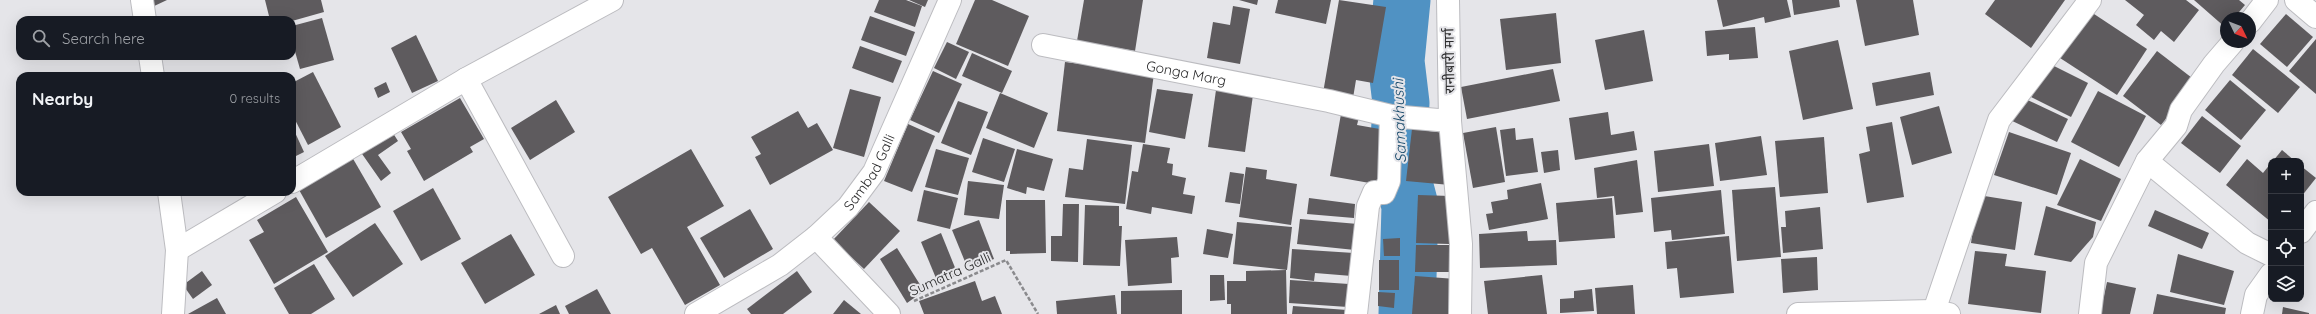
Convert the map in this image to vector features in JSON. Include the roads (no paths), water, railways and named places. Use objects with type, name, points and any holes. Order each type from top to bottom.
[{"type":"street","points":[[142,0],[144,16]]},
{"type":"street","points":[[296,180],[466,78],[612,0]]},
{"type":"street","name":"Sambad Galli","points":[[696,314],[780,265],[816,237],[848,207],[874,172],[950,0]]},
{"type":"street","name":"रानीबारी मार्ग","points":[[1448,0],[1450,121],[1461,244],[1460,314]]},
{"type":"street","points":[[1798,314],[1938,313],[1999,120],[2090,0]]},
{"type":"street","points":[[2256,14],[2267,0]]},
{"type":"street","points":[[2296,0],[2316,17]]},
{"type":"street","name":"Gonga Marg","points":[[1043,45],[1329,102],[1391,116],[1450,121]]},
{"type":"street","points":[[2090,314],[2096,264],[2147,161],[2176,126],[2181,110],[2214,64],[2228,48]]},
{"type":"street","points":[[151,60],[152,72]]},
{"type":"street","points":[[466,78],[563,256]]},
{"type":"street","points":[[1356,314],[1368,206],[1374,192],[1384,193],[1388,181],[1391,116]]},
{"type":"street","points":[[2147,161],[2246,243],[2268,254]]},
{"type":"street","points":[[170,196],[177,250],[173,314]]},
{"type":"street","points":[[177,250],[268,196]]},
{"type":"street","points":[[2302,230],[2316,212]]},
{"type":"street","points":[[816,237],[888,314]]},
{"type":"street","points":[[2252,314],[2256,295],[2268,278]]},
{"type":"waterway","name":"Samakhushi","points":[[1402,0],[1396,61],[1401,103],[1398,160],[1410,206],[1407,314]]}]
